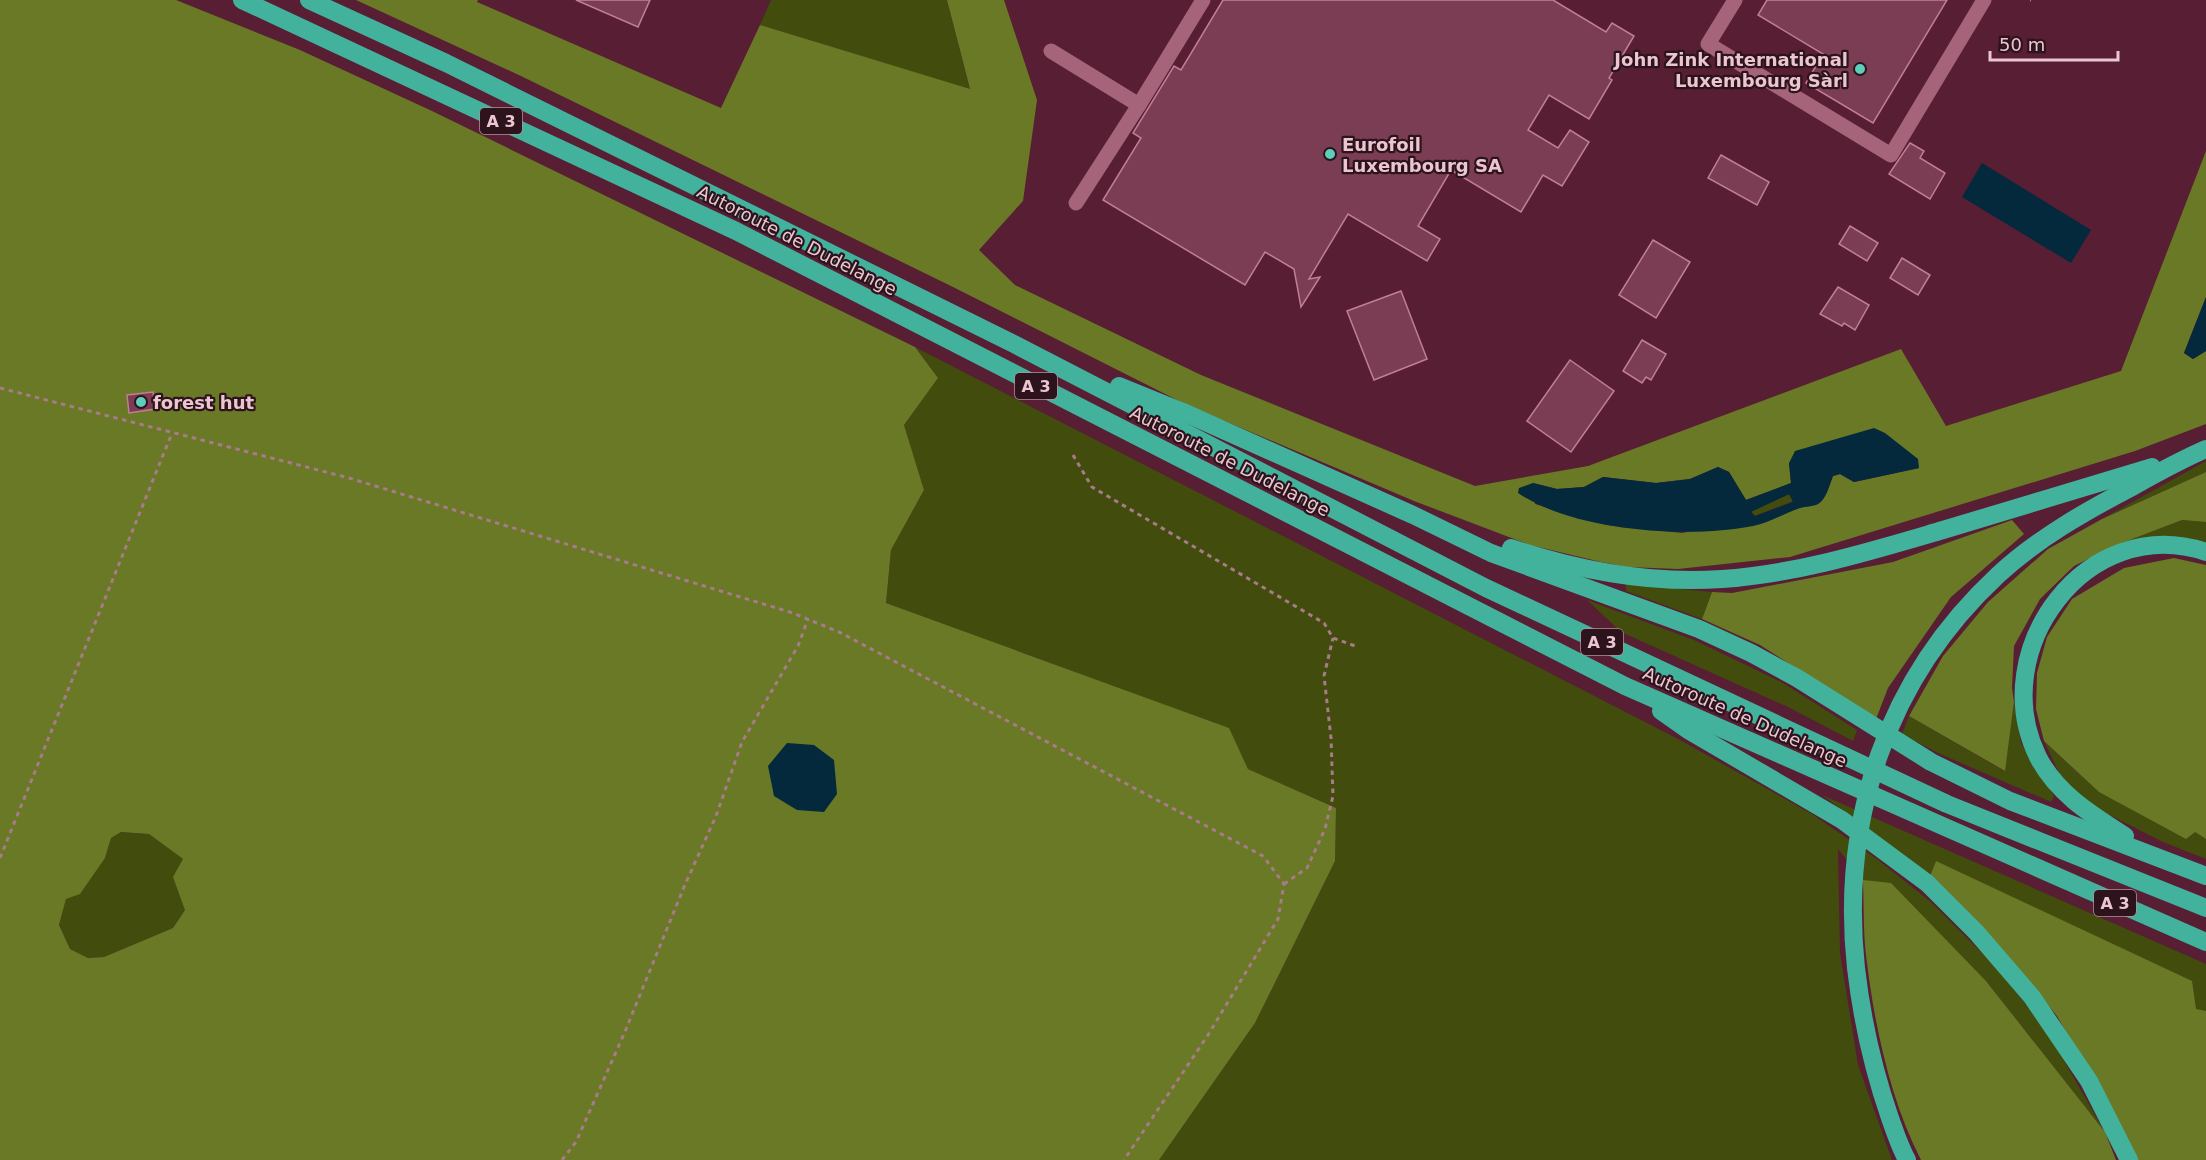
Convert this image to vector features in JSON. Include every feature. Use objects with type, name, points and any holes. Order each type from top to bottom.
[{"type":"highway","name":"A 3","points":[[233,0],[266,11]]},
{"type":"highway","name":"Autoroute de Dudelange","points":[[242,0],[736,231],[1625,686],[2206,942]]},
{"type":"highway","name":"Autoroute de Dudelange","points":[[309,0],[457,68],[1014,344],[1496,593],[1947,804],[2206,908]]},
{"type":"highway","name":"A 3","points":[[1014,344],[1183,412],[1413,515],[1491,553],[1700,629],[1797,678],[1931,762],[2010,801],[2206,876]]},
{"type":"highway","name":"A 3","points":[[1413,515],[1526,553],[1599,570],[1657,579],[1720,580],[1786,572],[1890,546],[2206,449]]},
{"type":"highway","name":"A 3","points":[[1906,1160],[1882,1096],[1860,1008],[1854,943],[1853,881],[1861,817],[1875,764],[1906,690],[1955,621],[1999,574],[2049,535],[2188,456]]},
{"type":"highway","name":"A 3","points":[[2157,856],[2109,826],[2066,794],[2059,788],[2039,758],[2027,729],[2024,689],[2029,652],[2038,626],[2058,596],[2078,576],[2108,558],[2138,548],[2167,546],[2206,552]]},
{"type":"highway","name":"A 3","points":[[1625,686],[1688,730],[1842,820],[1927,883],[1976,932],[2032,997],[2090,1082],[2129,1160]]},
{"type":"lane","points":[[1077,203],[1203,0]]},
{"type":"lane","points":[[1735,0],[1708,44],[1891,154],[1984,0]]},
{"type":"lane","points":[[1051,51],[1139,105]]},
{"type":"path","points":[[0,388],[349,478],[808,620],[841,633],[1263,856],[1284,884]]},
{"type":"path","points":[[0,858],[172,433]]},
{"type":"path","points":[[1073,455],[1092,487],[1324,623],[1333,638],[1358,647]]},
{"type":"path","points":[[562,1160],[576,1142],[624,1034],[684,887],[716,816],[742,742],[798,646],[808,620]]},
{"type":"path","points":[[1124,1160],[1208,1035],[1278,919],[1284,884],[1307,868],[1325,829],[1333,796],[1324,676],[1333,638]]},
{"type":"green space","points":[[0,0],[176,0],[300,50],[432,111],[915,347],[938,378],[904,425],[924,490],[891,550],[886,603],[1229,728],[1248,769],[1336,808],[1335,861],[1255,1023],[1159,1160],[0,1160]],"holes":[[[121,832],[149,834],[183,859],[173,877],[185,910],[173,928],[104,957],[88,958],[70,949],[59,925],[66,899],[80,894],[105,858],[111,838]]]},
{"type":"green space","points":[[356,0],[478,0],[477,2],[721,108],[760,25],[970,89],[947,0],[1004,0],[1037,100],[1023,201],[979,250],[1015,285],[1201,375],[1475,486],[1588,466],[1901,349],[1946,426],[2121,371],[2206,151],[2206,297],[2184,353],[2193,359],[2206,351],[2206,424],[2135,451],[1790,557],[1678,569],[1627,567],[1601,562],[1530,545],[1414,501],[1187,405],[951,286],[523,77]],"holes":[[[1789,463],[1919,468],[1854,482],[1840,474],[1833,476],[1818,504],[1682,533],[1607,525],[1535,504],[1533,483],[1557,489],[1584,487],[1603,477],[1656,483],[1690,479],[1718,467],[1729,472],[1746,500],[1791,483]]]},
{"type":"green space","points":[[771,0],[947,0],[970,90],[760,25]]},
{"type":"green space","points":[[915,347],[1680,740],[1812,814],[1877,859],[1931,902],[2004,975],[2048,1033],[2105,1132],[1986,981],[1863,880],[1838,849],[1840,953],[1858,1065],[1892,1160],[1159,1160],[1255,1023],[1335,861],[1336,808],[1248,769],[1228,728],[886,603],[891,550],[924,490],[904,425],[938,378]]},
{"type":"green space","points":[[2206,461],[2206,472],[2102,519]]},
{"type":"green space","points":[[2206,472],[2206,522],[2182,520],[2114,546],[2074,566],[2040,599],[2014,646],[2012,688],[2014,702],[2005,771],[1909,716],[1943,656],[1988,602],[2048,549],[2102,519]]},
{"type":"green space","points":[[1790,494],[1793,501],[1755,516],[1751,511]]},
{"type":"green space","points":[[2012,520],[2024,534],[1951,597],[1888,688],[1876,719],[1760,645],[1702,619],[1712,592],[1732,593],[1893,562]]},
{"type":"green space","points":[[2182,520],[2206,522],[2206,545],[2179,537],[2114,546]]},
{"type":"green space","points":[[2174,558],[2206,565],[2206,839],[2195,832],[2186,839],[2099,792],[2044,741],[2036,709],[2037,673],[2047,637],[2072,599],[2124,568]]},
{"type":"green space","points":[[1626,584],[1712,592],[1702,619],[1626,591]]},
{"type":"green space","points":[[1587,600],[1694,640],[1783,683],[1857,730],[1853,741],[1788,707],[1621,632]]},
{"type":"green space","points":[[2014,702],[2021,743],[2054,796],[2051,802],[1938,753],[1902,734],[1909,716],[2004,771]]},
{"type":"green space","points":[[2044,741],[2099,792],[2195,832],[2206,839],[2206,859],[2163,842],[2082,801],[2060,775]]},
{"type":"green space","points":[[1822,795],[2206,964],[2206,1011],[2196,1010],[1936,862],[1930,876]]},
{"type":"green space","points":[[121,832],[149,834],[183,859],[185,910],[173,928],[104,957],[88,958],[70,949],[59,925],[66,899],[105,858],[111,838]]},
{"type":"green space","points":[[1936,861],[2192,981],[2196,1009],[2206,1011],[2206,1160],[2136,1160],[2131,1147],[2057,1016],[1999,946],[1930,876]]},
{"type":"green space","points":[[1863,880],[1891,883],[1986,981],[2105,1132],[2116,1160],[1921,1160],[1901,1114],[1880,1039],[1866,953]]},
{"type":"water","points":[[1982,163],[2091,230],[2071,263],[1962,197]]},
{"type":"water","points":[[2206,297],[2206,351],[2193,359],[2184,353]]},
{"type":"water","points":[[1874,428],[1885,433],[1918,459],[1919,468],[1854,482],[1840,474],[1833,476],[1821,502],[1814,506],[1800,508],[1759,525],[1696,532],[1632,529],[1600,524],[1541,506],[1518,493],[1519,488],[1533,483],[1557,489],[1584,487],[1603,477],[1656,483],[1690,479],[1718,467],[1729,472],[1746,500],[1791,483],[1789,463],[1795,451]],"holes":[[[1789,494],[1793,502],[1755,516],[1751,512]]]},
{"type":"water","points":[[787,743],[814,745],[834,760],[837,794],[824,812],[797,810],[774,796],[768,766]]},
{"type":"building","points":[[576,0],[650,0],[638,27]]},
{"type":"building","name":"Eurofoil Luxembourg SA","points":[[1223,0],[1553,0],[1606,32],[1612,23],[1634,36],[1609,78],[1612,80],[1589,119],[1549,95],[1528,130],[1558,148],[1570,130],[1589,142],[1562,186],[1543,175],[1521,212],[1451,170],[1418,226],[1440,239],[1427,261],[1348,214],[1309,279],[1320,277],[1301,307],[1294,269],[1265,252],[1245,285],[1103,200],[1141,138],[1133,133],[1174,66],[1181,70]]},
{"type":"building","name":"John Zink International Luxembourg Sàrl","points":[[1767,0],[1947,0],[1873,123],[1806,83],[1823,54],[1758,15]]},
{"type":"building","points":[[1910,143],[1924,151],[1920,158],[1945,173],[1930,199],[1889,174]]},
{"type":"building","points":[[1721,155],[1769,182],[1757,205],[1708,178]]},
{"type":"building","points":[[1850,226],[1878,243],[1867,261],[1839,244]]},
{"type":"building","points":[[1653,240],[1690,262],[1656,318],[1619,295]]},
{"type":"building","points":[[1902,258],[1930,275],[1918,295],[1890,278]]},
{"type":"building","points":[[1838,287],[1869,305],[1855,330],[1820,314]]},
{"type":"building","points":[[1401,291],[1427,359],[1374,380],[1347,311]]},
{"type":"building","points":[[1642,340],[1666,354],[1651,380],[1646,377],[1642,383],[1623,371]]},
{"type":"building","points":[[1570,360],[1614,391],[1571,452],[1527,421]]},
{"type":"building","name":"forest hut","points":[[153,392],[155,409],[129,413],[127,395]]},
{"type":"place","name":"John Zink International Luxembourg Sàrl","points":[[1860,69]]},
{"type":"place","name":"Eurofoil Luxembourg SA","points":[[1330,154]]},
{"type":"place","name":"forest hut","points":[[141,402]]}]
